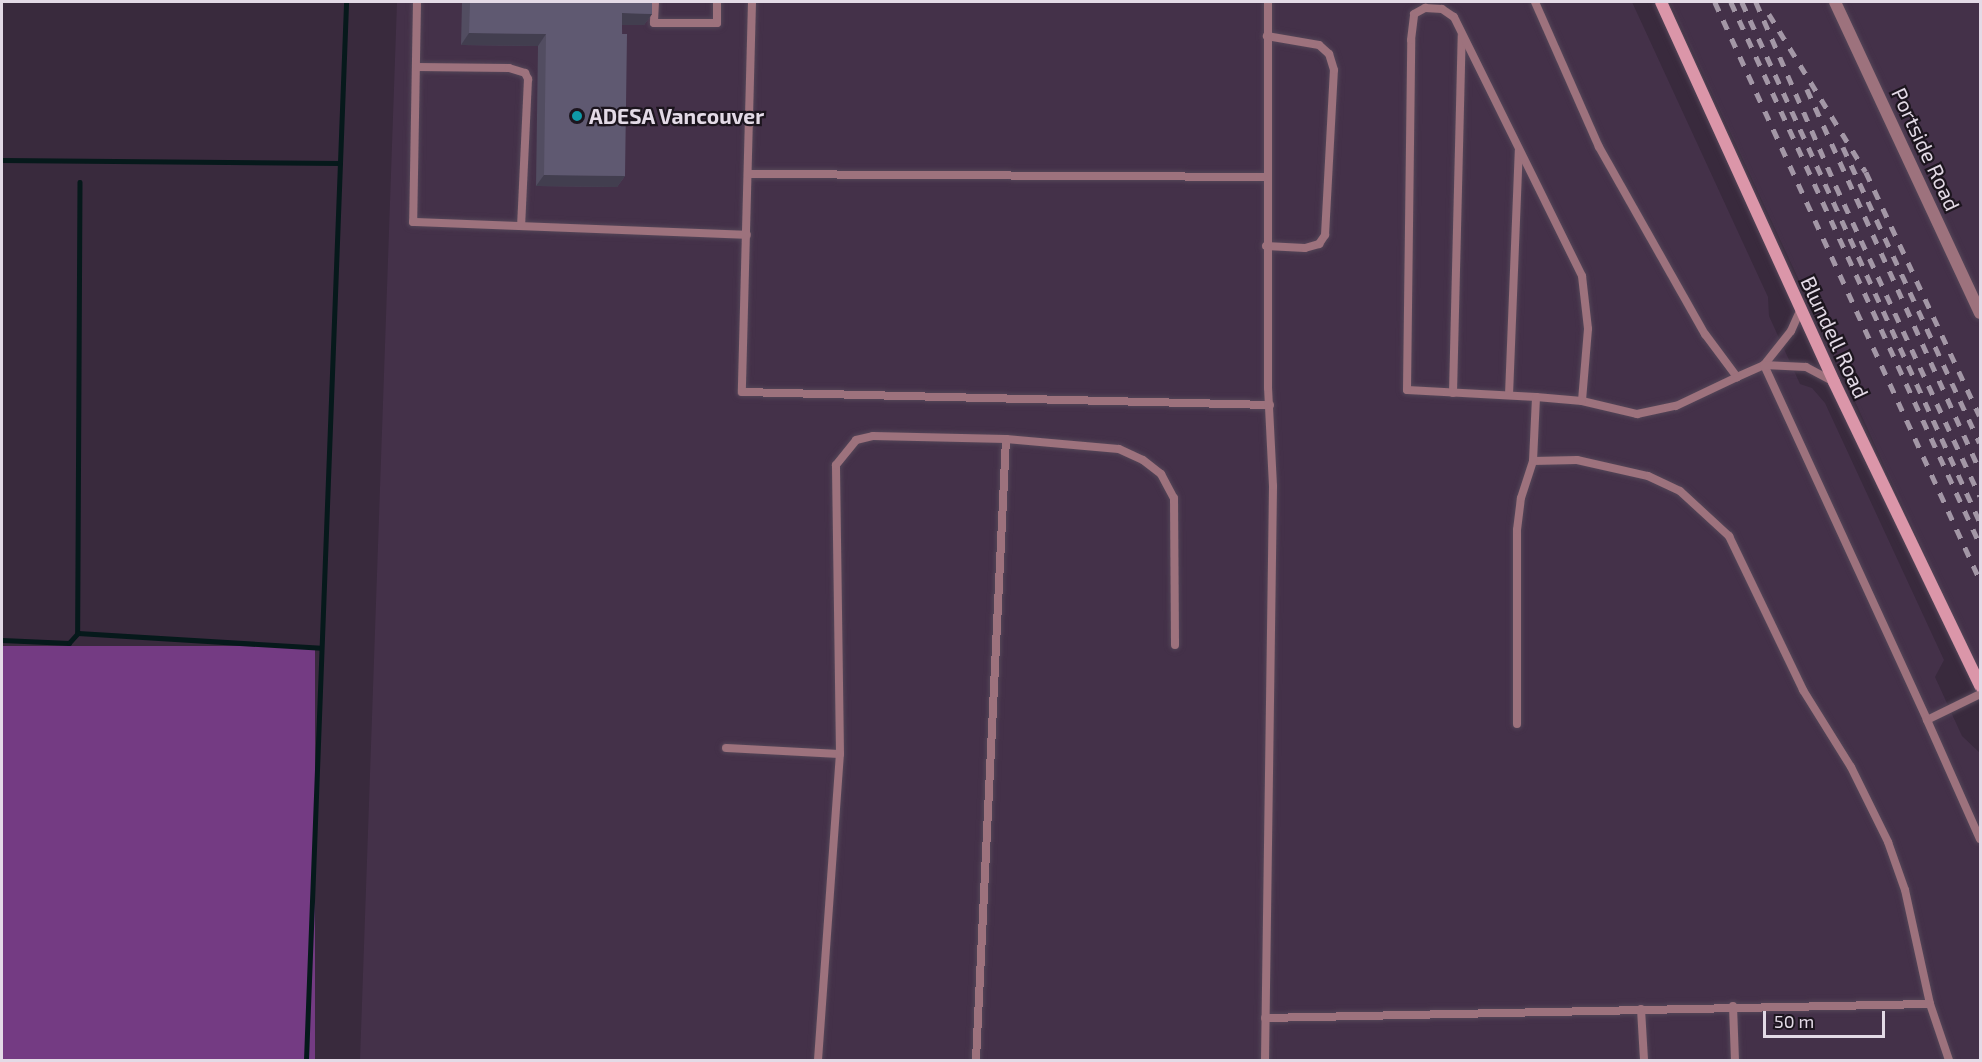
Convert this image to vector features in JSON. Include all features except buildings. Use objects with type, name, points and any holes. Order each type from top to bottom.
[{"type":"main road","name":"Blundell Road","points":[[1661,2],[1833,382],[1980,686]]},
{"type":"street","name":"Portside Road","points":[[1835,2],[1980,313]]},
{"type":"lane","points":[[417,2],[412,222],[747,235]]},
{"type":"lane","points":[[655,2],[654,23],[717,23],[717,2]]},
{"type":"lane","points":[[752,2],[742,392],[1270,405]]},
{"type":"lane","points":[[1264,1060],[1273,486],[1266,246],[1268,2]]},
{"type":"lane","points":[[1535,2],[1599,147],[1705,334],[1737,377]]},
{"type":"lane","points":[[1582,401],[1588,330],[1582,276],[1454,17],[1442,9],[1425,8],[1414,14],[1407,390],[1582,401],[1637,414],[1676,406],[1764,365],[1791,331],[1801,309]]},
{"type":"lane","points":[[1453,393],[1462,34]]},
{"type":"lane","points":[[1266,246],[1305,248],[1319,244],[1325,235],[1334,70],[1329,54],[1319,45],[1267,36]]},
{"type":"lane","points":[[417,67],[509,68],[525,73],[528,79],[521,226]]},
{"type":"lane","points":[[1509,395],[1519,149]]},
{"type":"lane","points":[[749,174],[1266,177]]},
{"type":"lane","points":[[1764,365],[1806,368],[1833,382]]},
{"type":"lane","points":[[1764,365],[1980,839]]},
{"type":"lane","points":[[1517,724],[1517,530],[1521,498],[1533,461],[1536,397]]},
{"type":"lane","points":[[818,1060],[840,754],[836,465],[856,440],[873,436],[1006,439],[1119,449],[1143,460],[1161,474],[1174,498],[1175,645]]},
{"type":"lane","points":[[976,1060],[1006,439]]},
{"type":"lane","points":[[1533,461],[1577,460],[1648,476],[1680,491],[1729,536],[1803,690],[1851,767],[1888,842],[1905,890],[1930,1004],[1949,1060]]},
{"type":"lane","points":[[1927,720],[1980,694]]},
{"type":"lane","points":[[726,748],[840,754]]},
{"type":"lane","points":[[1265,1018],[1733,1006],[1930,1004]]},
{"type":"lane","points":[[1733,1006],[1735,1060]]},
{"type":"lane","points":[[1641,1009],[1644,1060]]},
{"type":"shaded area","points":[[397,2],[1632,2],[1768,297],[1769,316],[1800,384],[1812,388],[1825,403],[1944,660],[1935,677],[1962,736],[1980,753],[1980,1060],[360,1060]]},
{"type":"shaded area","points":[[1670,2],[1980,2],[1980,676],[1849,388]]},
{"type":"shaded area","points":[[2,646],[315,646],[315,1060],[2,1060]]},
{"type":"waterway","points":[[306,1060],[346,2]]},
{"type":"waterway","points":[[2,160],[340,163]]},
{"type":"waterway","points":[[80,182],[78,633],[321,648]]},
{"type":"waterway","points":[[2,640],[69,643],[78,633]]},
{"type":"railway","points":[[1715,2],[1980,580]]},
{"type":"railway","points":[[1731,2],[1980,544]]},
{"type":"railway","points":[[1742,2],[1980,522]]},
{"type":"railway","points":[[1756,2],[1836,186],[1980,496]]},
{"type":"railway","points":[[1769,14],[1866,172],[1980,416]]},
{"type":"railway","points":[[1807,89],[1980,470]]},
{"type":"railway","points":[[1843,147],[1980,443]]},
{"type":"place","name":"ADESA Vancouver","points":[[577,116]]}]
